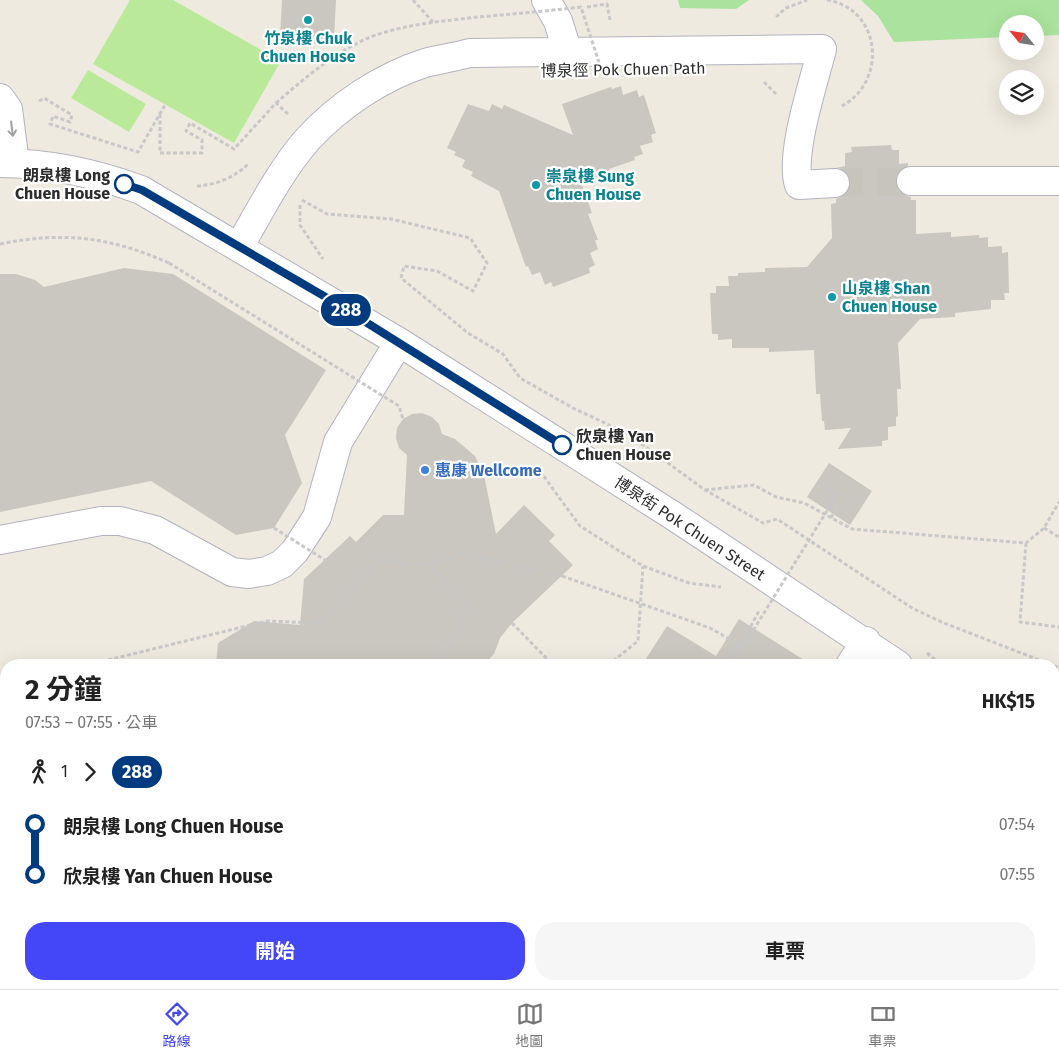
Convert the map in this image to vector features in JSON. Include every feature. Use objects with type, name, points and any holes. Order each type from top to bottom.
[{"type":"street","points":[[546,0],[558,21],[568,53]]},
{"type":"street","name":"博泉徑 Pok Chuen Path","points":[[239,247],[276,185],[307,141],[341,108],[380,82],[424,64],[470,53],[822,49],[807,111]]},
{"type":"street","points":[[0,98],[8,109],[8,163]]},
{"type":"street","points":[[807,111],[798,148],[796,176],[799,185],[834,183]]},
{"type":"street","name":"博泉街 Pok Chuen Street","points":[[8,163],[70,168],[106,177],[142,190],[399,342],[672,515],[866,641],[890,659]]},
{"type":"street","points":[[911,182],[1059,180]]},
{"type":"street","points":[[0,540],[102,521],[120,520],[155,530],[232,572],[249,574],[267,571],[282,564],[295,551],[317,517],[338,442],[399,342]]},
{"type":"street","points":[[854,659],[866,641]]},
{"type":"path","points":[[413,0],[433,22]]},
{"type":"path","points":[[760,80],[768,84],[784,102],[807,111],[822,112],[846,104],[864,86],[870,73],[873,56],[870,37],[862,22],[844,6],[827,0]]},
{"type":"path","points":[[160,114],[160,154],[202,153],[202,140],[186,130],[190,123],[234,149],[276,103],[312,72],[341,52],[373,37],[406,26],[433,22],[607,4],[610,20],[600,22]]},
{"type":"path","points":[[581,7],[604,78]]},
{"type":"path","name":"博泉徑 Pok Chuen Path","points":[[591,70],[611,69]]},
{"type":"path","points":[[32,104],[44,98],[72,115],[70,122],[52,116],[50,124],[138,152],[165,105]]},
{"type":"path","points":[[276,103],[291,116]]},
{"type":"path","points":[[245,167],[327,214],[391,219],[470,238],[487,263],[473,291],[437,271],[404,266],[401,278],[468,333],[503,354],[520,378],[572,408],[628,434],[705,490],[762,523],[777,520],[912,608],[944,623],[1037,659]]},
{"type":"path","points":[[0,244],[30,238],[66,236],[102,239],[136,248],[161,259],[400,406],[403,419]]},
{"type":"path","points":[[535,464],[580,526],[643,566],[638,641],[616,659]]},
{"type":"path","points":[[705,490],[754,485],[776,497],[804,503],[852,529],[1026,543],[1044,528],[1059,502]]},
{"type":"path","points":[[828,487],[838,493],[848,500],[841,509],[822,498],[828,487]]},
{"type":"path","points":[[112,659],[267,620],[318,623],[331,614],[378,560],[429,565],[463,553],[562,576],[710,628],[743,647],[838,493]]},
{"type":"path","points":[[831,518],[837,507]]},
{"type":"path","points":[[274,528],[325,560]]},
{"type":"path","points":[[1044,528],[1059,537]]},
{"type":"path","points":[[1026,543],[1020,622],[1059,627]]},
{"type":"path","points":[[429,565],[465,603],[461,629],[434,659]]},
{"type":"path","points":[[737,643],[735,654],[764,604]]},
{"type":"path","points":[[512,623],[548,659]]},
{"type":"green space","points":[[130,0],[173,0],[281,61],[234,143],[93,64]]},
{"type":"green space","points":[[678,0],[749,0],[736,9],[680,8]]},
{"type":"green space","points":[[861,0],[1059,0],[1059,35],[1044,36],[1044,15],[999,15],[999,37],[894,42],[878,16]]},
{"type":"green space","points":[[88,70],[146,104],[129,132],[71,98]]},
{"type":"building","name":"竹泉樓 Chuk Chuen House","points":[[282,0],[336,0],[334,39],[328,39],[327,44],[287,43],[287,37],[280,37]]},
{"type":"building","name":"崇泉樓 Sung Chuen House","points":[[621,86],[623,95],[637,90],[639,97],[644,95],[656,133],[651,135],[653,142],[640,146],[643,154],[634,157],[635,160],[609,169],[610,173],[581,182],[592,213],[588,214],[598,240],[595,240],[598,249],[590,253],[595,265],[589,268],[590,273],[553,287],[551,282],[545,285],[540,272],[532,275],[528,266],[526,267],[499,191],[471,176],[473,172],[462,167],[465,160],[454,155],[456,152],[447,148],[468,104],[489,111],[492,104],[502,109],[504,105],[573,135],[562,104],[611,87],[612,89]]},
{"type":"building","name":"山泉樓 Shan Chuen House","points":[[891,145],[892,150],[899,150],[899,164],[908,163],[908,166],[898,173],[895,181],[897,188],[903,194],[911,197],[911,200],[916,200],[916,234],[951,232],[951,237],[979,235],[979,238],[988,237],[988,247],[1002,246],[1002,253],[1008,252],[1009,293],[1004,293],[1005,300],[991,300],[991,309],[955,313],[955,317],[920,319],[898,343],[901,389],[897,389],[898,416],[896,417],[896,426],[888,427],[888,440],[882,441],[882,446],[838,449],[851,428],[825,430],[824,421],[822,421],[820,394],[816,394],[814,350],[769,352],[769,348],[732,348],[732,339],[718,340],[718,334],[712,334],[710,293],[716,293],[716,286],[729,286],[728,276],[738,276],[738,273],[765,272],[765,268],[807,267],[832,238],[831,204],[836,203],[836,199],[844,196],[849,190],[851,182],[848,175],[842,169],[836,168],[845,166],[845,153],[852,152],[851,147]]},
{"type":"building","points":[[124,268],[173,274],[326,370],[285,435],[302,483],[274,528],[236,535],[151,481],[0,512],[0,274],[16,274],[35,280],[44,287]]},
{"type":"building","points":[[422,413],[432,417],[439,424],[442,434],[455,439],[475,456],[484,475],[496,534],[524,505],[555,535],[549,541],[573,565],[512,623],[500,638],[494,654],[489,659],[217,659],[218,643],[254,621],[300,625],[304,579],[350,536],[356,542],[383,515],[404,515],[407,455],[399,448],[396,438],[397,428],[403,419],[412,414]]},
{"type":"building","points":[[829,463],[872,491],[850,525],[807,497]]},
{"type":"building","points":[[739,619],[802,659],[646,659],[667,626],[716,656]]},
{"type":"tunnel","points":[[835,183],[911,181]]},
{"type":"bus line","name":"288","points":[[124,184],[142,190],[317,292],[562,445]]},
{"type":"place","name":"竹泉樓 Chuk Chuen House","points":[[308,20]]},
{"type":"place","name":"朗泉樓 Long Chuen House","points":[[124,184]]},
{"type":"place","name":"崇泉樓 Sung Chuen House","points":[[536,185]]},
{"type":"place","name":"山泉樓 Shan Chuen House","points":[[832,297]]},
{"type":"place","name":"欣泉樓 Yan Chuen House","points":[[562,445]]},
{"type":"place","name":"惠康 Wellcome","points":[[425,470]]}]
